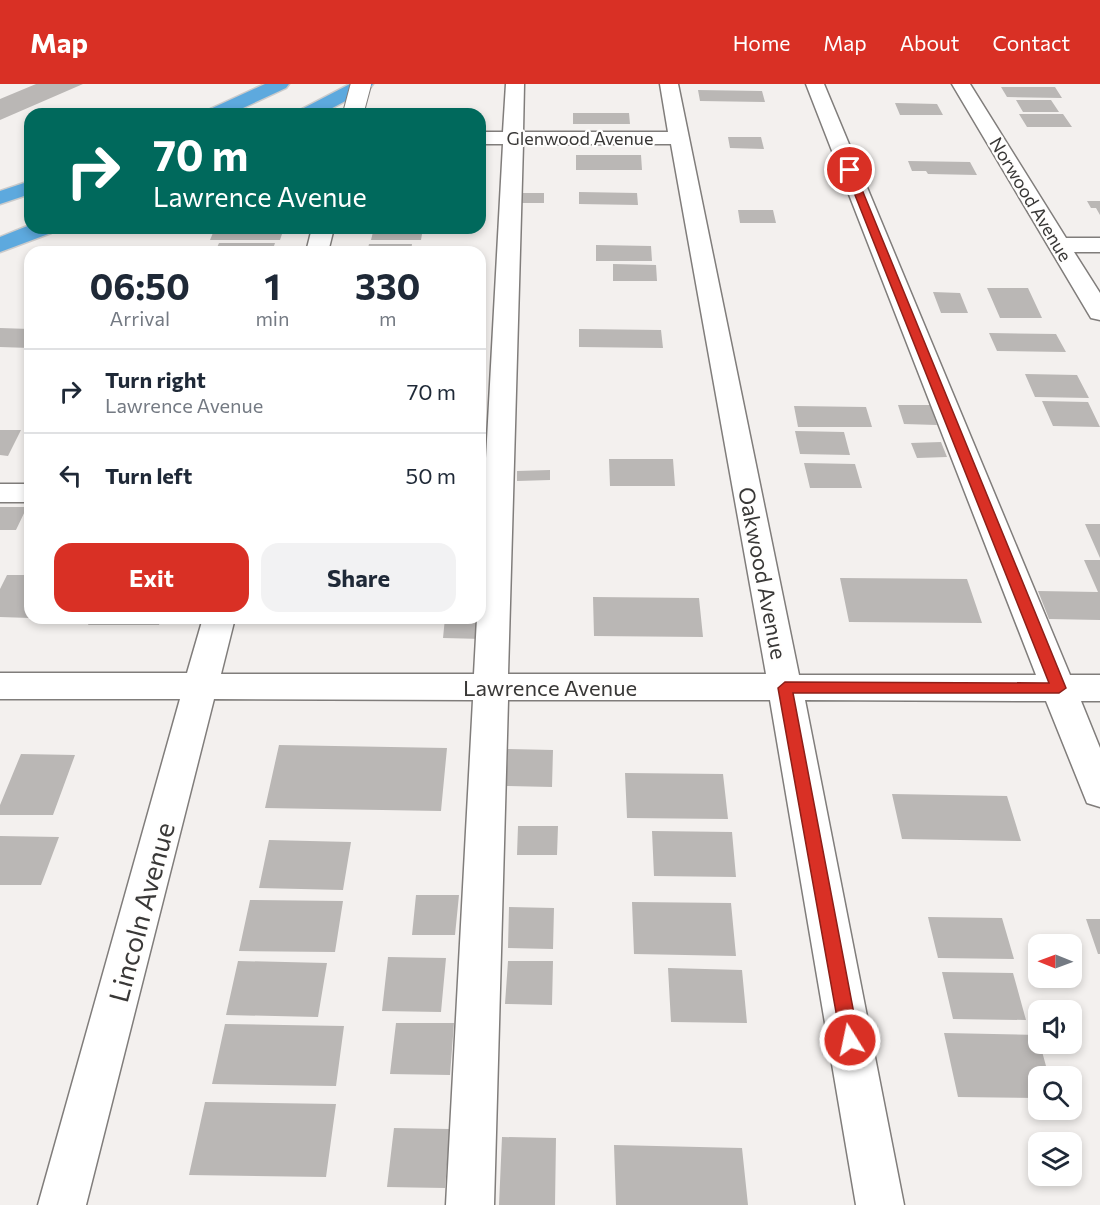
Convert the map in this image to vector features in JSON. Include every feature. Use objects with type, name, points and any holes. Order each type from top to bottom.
[{"type":"highway","points":[[228,108],[280,84]]},
{"type":"highway","points":[[318,108],[362,84]]},
{"type":"highway","points":[[0,198],[24,189]]},
{"type":"highway","points":[[0,245],[28,234]]},
{"type":"street","points":[[355,108],[362,84]]},
{"type":"street","points":[[470,1205],[516,84]]},
{"type":"street","name":"Oakwood Avenue","points":[[669,84],[785,688],[880,1205]]},
{"type":"street","points":[[815,84],[1100,792]]},
{"type":"street","name":"Norwood Avenue","points":[[961,84],[1100,313]]},
{"type":"street","name":"Glenwood Avenue","points":[[486,138],[679,138]]},
{"type":"street","points":[[1058,245],[1100,245]]},
{"type":"street","points":[[0,493],[24,493]]},
{"type":"street","name":"Lincoln Avenue","points":[[62,1205],[217,624]]},
{"type":"street","name":"Lawrence Avenue","points":[[0,686],[1100,688]]},
{"type":"building","points":[[36,84],[83,84],[0,120],[0,99]]},
{"type":"building","points":[[1001,87],[1055,87],[1062,98],[1007,97]]},
{"type":"building","points":[[698,90],[762,91],[765,102],[700,101]]},
{"type":"building","points":[[1016,100],[1051,100],[1059,112],[1023,112]]},
{"type":"building","points":[[895,103],[937,104],[943,115],[900,115]]},
{"type":"building","points":[[573,113],[629,113],[630,124],[573,124]]},
{"type":"building","points":[[1019,114],[1063,114],[1072,127],[1027,127]]},
{"type":"building","points":[[728,137],[761,137],[764,149],[730,148]]},
{"type":"building","points":[[576,155],[641,155],[642,170],[576,170]]},
{"type":"building","points":[[908,161],[970,162],[977,175],[928,174],[926,171],[912,171]]},
{"type":"building","points":[[579,192],[637,193],[638,205],[579,204]]},
{"type":"building","points":[[520,193],[544,193],[544,203],[519,203]]},
{"type":"building","points":[[1087,201],[1100,201],[1100,215],[1096,208],[1091,208]]},
{"type":"building","points":[[738,210],[773,210],[776,223],[740,223]]},
{"type":"building","points":[[212,234],[282,234],[280,240],[210,240]]},
{"type":"building","points":[[372,234],[422,234],[421,240],[371,240]]},
{"type":"building","points":[[219,243],[275,243],[274,246],[218,246]]},
{"type":"building","points":[[369,244],[412,244],[412,246],[368,246]]},
{"type":"building","points":[[596,245],[651,246],[652,261],[596,261]]},
{"type":"building","points":[[613,264],[656,265],[657,281],[613,281]]},
{"type":"building","points":[[987,288],[1028,288],[1042,318],[1000,318]]},
{"type":"building","points":[[933,292],[960,293],[968,313],[941,313]]},
{"type":"building","points":[[0,328],[24,329],[24,348],[0,347]]},
{"type":"building","points":[[579,329],[661,330],[663,348],[579,347]]},
{"type":"building","points":[[989,333],[1056,334],[1066,352],[997,351]]},
{"type":"building","points":[[1025,374],[1077,375],[1089,398],[1035,397]]},
{"type":"building","points":[[1042,401],[1088,402],[1100,427],[1053,426]]},
{"type":"building","points":[[898,405],[930,405],[937,425],[904,424]]},
{"type":"building","points":[[794,406],[866,407],[872,427],[798,427]]},
{"type":"building","points":[[0,430],[21,430],[8,456],[0,455]]},
{"type":"building","points":[[795,431],[844,432],[850,455],[800,454]]},
{"type":"building","points":[[941,442],[947,457],[917,458],[911,443]]},
{"type":"building","points":[[609,459],[673,459],[675,486],[610,486]]},
{"type":"building","points":[[804,463],[855,464],[862,488],[810,488]]},
{"type":"building","points":[[550,470],[550,480],[517,481],[517,471]]},
{"type":"building","points":[[0,507],[24,507],[24,513],[16,530],[0,530]]},
{"type":"building","points":[[1085,524],[1100,524],[1100,558]]},
{"type":"building","points":[[1084,560],[1100,560],[1100,620],[1049,619],[1038,591],[1098,592]]},
{"type":"building","points":[[7,575],[24,575],[24,618],[0,617],[0,589]]},
{"type":"building","points":[[840,578],[967,579],[982,623],[849,622]]},
{"type":"building","points":[[593,597],[699,598],[703,637],[594,636]]},
{"type":"building","points":[[88,624],[159,624],[159,625]]},
{"type":"building","points":[[444,624],[482,624],[483,639],[443,638]]},
{"type":"building","points":[[279,745],[447,748],[441,811],[265,808]]},
{"type":"building","points":[[508,749],[553,750],[552,787],[506,786]]},
{"type":"building","points":[[21,754],[75,755],[53,815],[0,815],[0,805]]},
{"type":"building","points":[[625,773],[723,774],[728,819],[627,818]]},
{"type":"building","points":[[892,794],[1007,796],[1021,841],[902,839]]},
{"type":"building","points":[[518,826],[558,826],[557,855],[517,855]]},
{"type":"building","points":[[652,831],[732,832],[736,877],[654,876]]},
{"type":"building","points":[[0,836],[59,837],[41,885],[0,885]]},
{"type":"building","points":[[269,840],[351,842],[343,890],[259,888]]},
{"type":"building","points":[[416,895],[459,895],[455,935],[412,935]]},
{"type":"building","points":[[250,900],[343,901],[335,952],[239,951]]},
{"type":"building","points":[[632,902],[731,903],[736,956],[634,954]]},
{"type":"building","points":[[509,907],[554,908],[553,949],[508,948]]},
{"type":"building","points":[[928,917],[1002,918],[1014,959],[938,958]]},
{"type":"building","points":[[1086,919],[1100,919],[1100,954],[1098,954]]},
{"type":"building","points":[[388,957],[446,958],[441,1012],[382,1011]]},
{"type":"building","points":[[238,961],[327,963],[318,1017],[226,1015]]},
{"type":"building","points":[[508,961],[553,961],[552,1005],[505,1004]]},
{"type":"building","points":[[668,968],[742,970],[747,1023],[671,1022]]},
{"type":"building","points":[[942,972],[1013,973],[1026,1020],[953,1019]]},
{"type":"building","points":[[396,1023],[454,1023],[450,1075],[390,1074]]},
{"type":"building","points":[[225,1024],[344,1026],[336,1086],[212,1084]]},
{"type":"building","points":[[944,1033],[1028,1035],[1028,1054],[1043,1054],[1046,1066],[1028,1066],[1028,1098],[958,1097]]},
{"type":"building","points":[[205,1102],[336,1104],[326,1177],[189,1175]]},
{"type":"building","points":[[394,1128],[450,1129],[445,1188],[387,1187]]},
{"type":"building","points":[[502,1137],[556,1138],[555,1205],[499,1205]]},
{"type":"building","points":[[614,1145],[742,1148],[748,1205],[616,1205]]},
{"type":"route","points":[[850,170],[1059,688],[785,688],[850,1040]]}]
